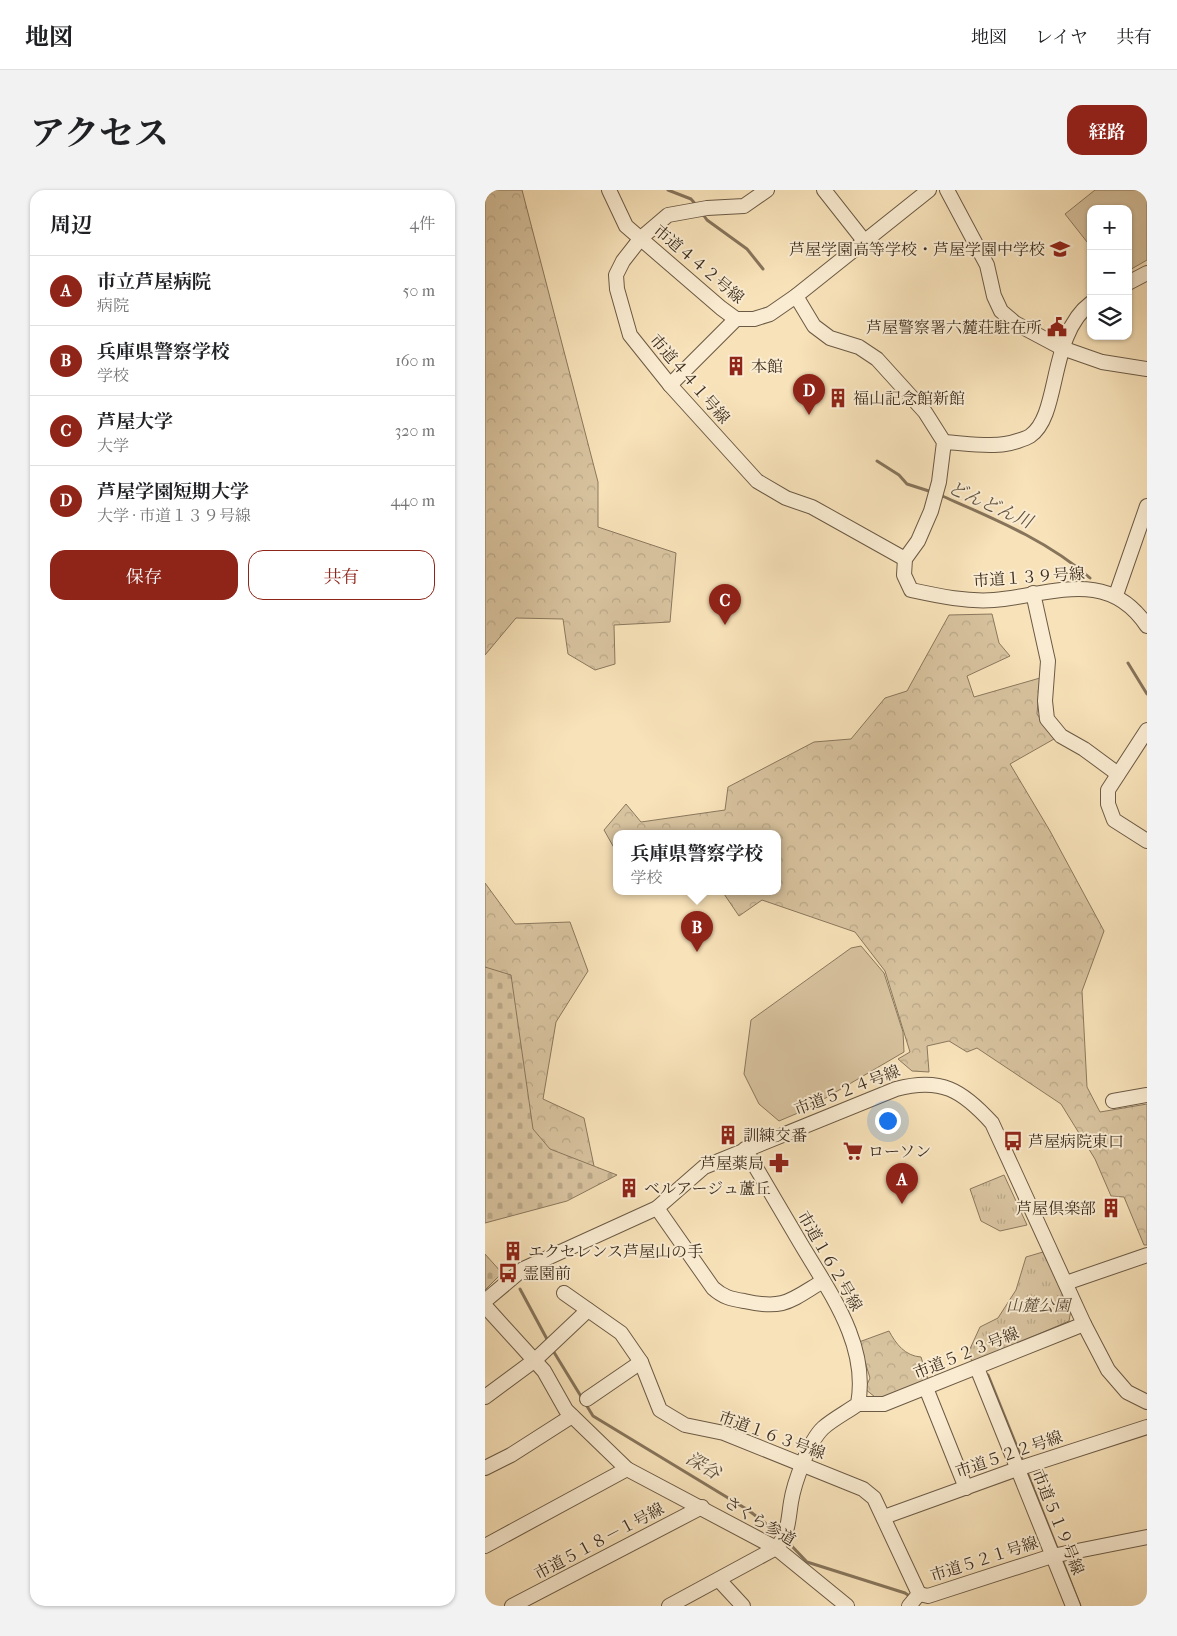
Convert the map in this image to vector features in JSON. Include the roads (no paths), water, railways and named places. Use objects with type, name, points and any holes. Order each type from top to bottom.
[{"type":"street","name":"市道４４２号線","points":[[609,190],[626,226],[736,319],[754,319],[770,314],[797,296],[929,190]]},
{"type":"street","name":"市道４４１号線","points":[[767,190],[745,206],[707,208],[668,215],[641,238],[623,261],[616,275],[617,289],[630,335],[670,385],[757,481],[786,498],[812,506],[905,559]]},
{"type":"street","points":[[824,190],[865,242]]},
{"type":"street","points":[[947,190],[987,265],[1001,311],[1015,323],[1062,348],[1102,362],[1147,369]]},
{"type":"street","points":[[1132,281],[1147,273]]},
{"type":"street","points":[[797,296],[815,326],[830,338],[859,347],[877,359],[925,412],[944,442],[936,494],[919,541],[905,559]]},
{"type":"street","points":[[944,442],[1005,444],[1031,435],[1044,418],[1062,348],[1069,330],[1079,312],[1087,306]]},
{"type":"street","points":[[670,385],[736,319]]},
{"type":"street","points":[[1115,595],[1147,506]]},
{"type":"street","name":"市道１３９号線","points":[[905,559],[904,575],[911,590],[959,599],[994,600],[1061,590],[1091,590],[1115,595],[1136,610],[1147,626]]},
{"type":"street","points":[[1033,594],[1048,661],[1045,701],[1047,719],[1061,736],[1084,749],[1118,774]]},
{"type":"street","points":[[1147,730],[1108,790],[1108,804],[1114,820],[1147,841]]},
{"type":"street","name":"市道５２４号線","points":[[485,1301],[523,1269],[657,1208],[704,1167],[896,1089],[915,1084],[950,1088],[973,1101],[992,1123],[1084,1324],[1109,1370],[1127,1392],[1147,1402]]},
{"type":"street","points":[[1113,1101],[1147,1095]]},
{"type":"street","name":"市道１６２号線","points":[[745,1149],[844,1316],[859,1366],[862,1384],[858,1404]]},
{"type":"street","points":[[657,1208],[713,1288],[724,1297],[764,1306],[777,1306],[823,1281]]},
{"type":"street","points":[[1066,1283],[1147,1255]]},
{"type":"street","name":"市道１６３号線","points":[[564,1293],[621,1333],[641,1362],[660,1410],[685,1425],[724,1433],[863,1489],[874,1498],[884,1517],[914,1599]]},
{"type":"street","name":"さくら参道","points":[[485,1306],[544,1371],[566,1410],[627,1469],[702,1507],[782,1542],[838,1604]]},
{"type":"street","points":[[485,1397],[535,1360],[588,1310]]},
{"type":"street","name":"市道５２３号線","points":[[858,1404],[883,1404],[1084,1324]]},
{"type":"street","points":[[587,1399],[641,1362]]},
{"type":"street","name":"市道５１９号線","points":[[977,1368],[1073,1606]]},
{"type":"street","points":[[926,1388],[966,1488]]},
{"type":"street","points":[[669,1606],[719,1580],[782,1542],[791,1500],[812,1442],[822,1429],[858,1404]]},
{"type":"street","points":[[485,1468],[511,1455],[572,1416]]},
{"type":"street","name":"市道５２２号線","points":[[884,1517],[1017,1469],[1147,1427]]},
{"type":"street","points":[[485,1546],[627,1469]]},
{"type":"street","name":"市道５１８－１号線","points":[[514,1606],[702,1507]]},
{"type":"street","name":"市道５２１号線","points":[[914,1599],[1053,1556],[1147,1537]]},
{"type":"street","points":[[719,1580],[743,1606]]},
{"type":"waterway","name":"どんどん川","points":[[668,190],[691,199],[697,206]]},
{"type":"waterway","name":"どんどん川","points":[[702,213],[707,220],[747,249],[763,269]]},
{"type":"waterway","name":"どんどん川","points":[[877,461],[899,475],[907,484],[932,492]]},
{"type":"waterway","name":"どんどん川","points":[[940,495],[999,521],[1037,541],[1056,552],[1090,578]]},
{"type":"waterway","name":"どんどん川","points":[[1128,663],[1147,694]]},
{"type":"waterway","name":"深谷","points":[[520,1289],[548,1341]]},
{"type":"waterway","name":"深谷","points":[[552,1349],[593,1416],[748,1510],[781,1535]]},
{"type":"waterway","points":[[988,1375],[1023,1462]]},
{"type":"waterway","points":[[1027,1472],[1057,1548]]},
{"type":"waterway","name":"深谷","points":[[786,1540],[807,1562],[905,1593],[911,1597]]},
{"type":"waterway","points":[[1062,1560],[1080,1606]]},
{"type":"place","name":"芦屋学園高等学校・芦屋学園中学校","points":[[1060,249]]},
{"type":"place","name":"芦屋警察署六麓荘駐在所","points":[[1057,327]]},
{"type":"place","name":"本館","points":[[736,366]]},
{"type":"place","name":"福山記念館新館","points":[[838,398]]},
{"type":"place","name":"芦屋学園短期大学","points":[[809,415]]},
{"type":"place","name":"芦屋大学","points":[[725,625]]},
{"type":"place","name":"兵庫県警察学校","points":[[697,952]]},
{"type":"place","name":"訓練交番","points":[[728,1135]]},
{"type":"place","name":"芦屋病院東口","points":[[1013,1141]]},
{"type":"place","name":"ローソン","points":[[853,1151]]},
{"type":"place","name":"芦屋薬局","points":[[779,1163]]},
{"type":"place","name":"ベルアージュ蘆丘","points":[[629,1188]]},
{"type":"place","name":"市立芦屋病院","points":[[902,1204]]},
{"type":"place","name":"芦屋倶楽部","points":[[1111,1208]]},
{"type":"place","name":"エクセレンス芦屋山の手","points":[[513,1251]]},
{"type":"place","name":"霊園前","points":[[508,1273]]},
{"type":"park label","name":"山麓公園","points":[[1038,1305]]}]
